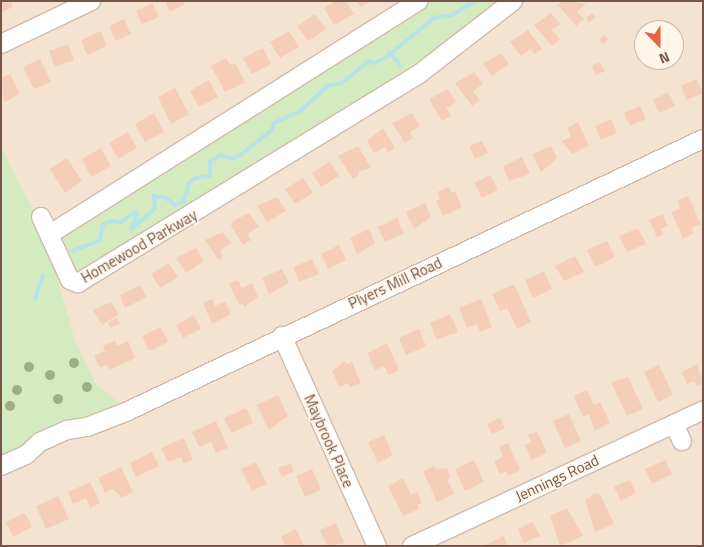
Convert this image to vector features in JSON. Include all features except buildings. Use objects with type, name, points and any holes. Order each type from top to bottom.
[{"type":"street","points":[[1,44],[91,1]]},
{"type":"street","points":[[41,217],[50,234],[419,1]]},
{"type":"street","name":"Homewood Parkway","points":[[50,234],[50,241],[70,280],[78,283],[419,74],[513,1]]},
{"type":"street","name":"Plyers Mill Road","points":[[1,466],[26,455],[59,445],[87,427],[128,410],[703,138]]},
{"type":"street","name":"Maybrook Place","points":[[282,336],[377,546]]},
{"type":"street","name":"Jennings Road","points":[[412,546],[703,410]]},
{"type":"street","points":[[674,424],[682,441]]},
{"type":"shaded area","points":[[1,1],[703,1],[703,546],[1,546],[1,466],[125,408],[96,384],[75,340],[45,233],[1,147]]},
{"type":"green space","points":[[427,1],[500,1],[428,55],[222,188],[79,273],[73,271],[61,242],[67,230]]},
{"type":"green space","points":[[1,147],[45,233],[75,340],[96,384],[126,408],[1,466]]},
{"type":"waterway","points":[[72,251],[100,240],[103,225],[110,221],[121,222],[133,213],[137,214],[131,229],[155,209],[154,196],[166,198],[175,205],[184,201],[189,183],[195,178],[210,176],[210,161],[221,155],[232,159],[242,154],[272,130],[274,123],[299,112],[329,85],[340,84],[369,61],[374,63],[385,58],[434,18],[452,15],[474,1]]},
{"type":"waterway","points":[[389,52],[401,66]]},
{"type":"waterway","points":[[35,299],[43,275]]}]
